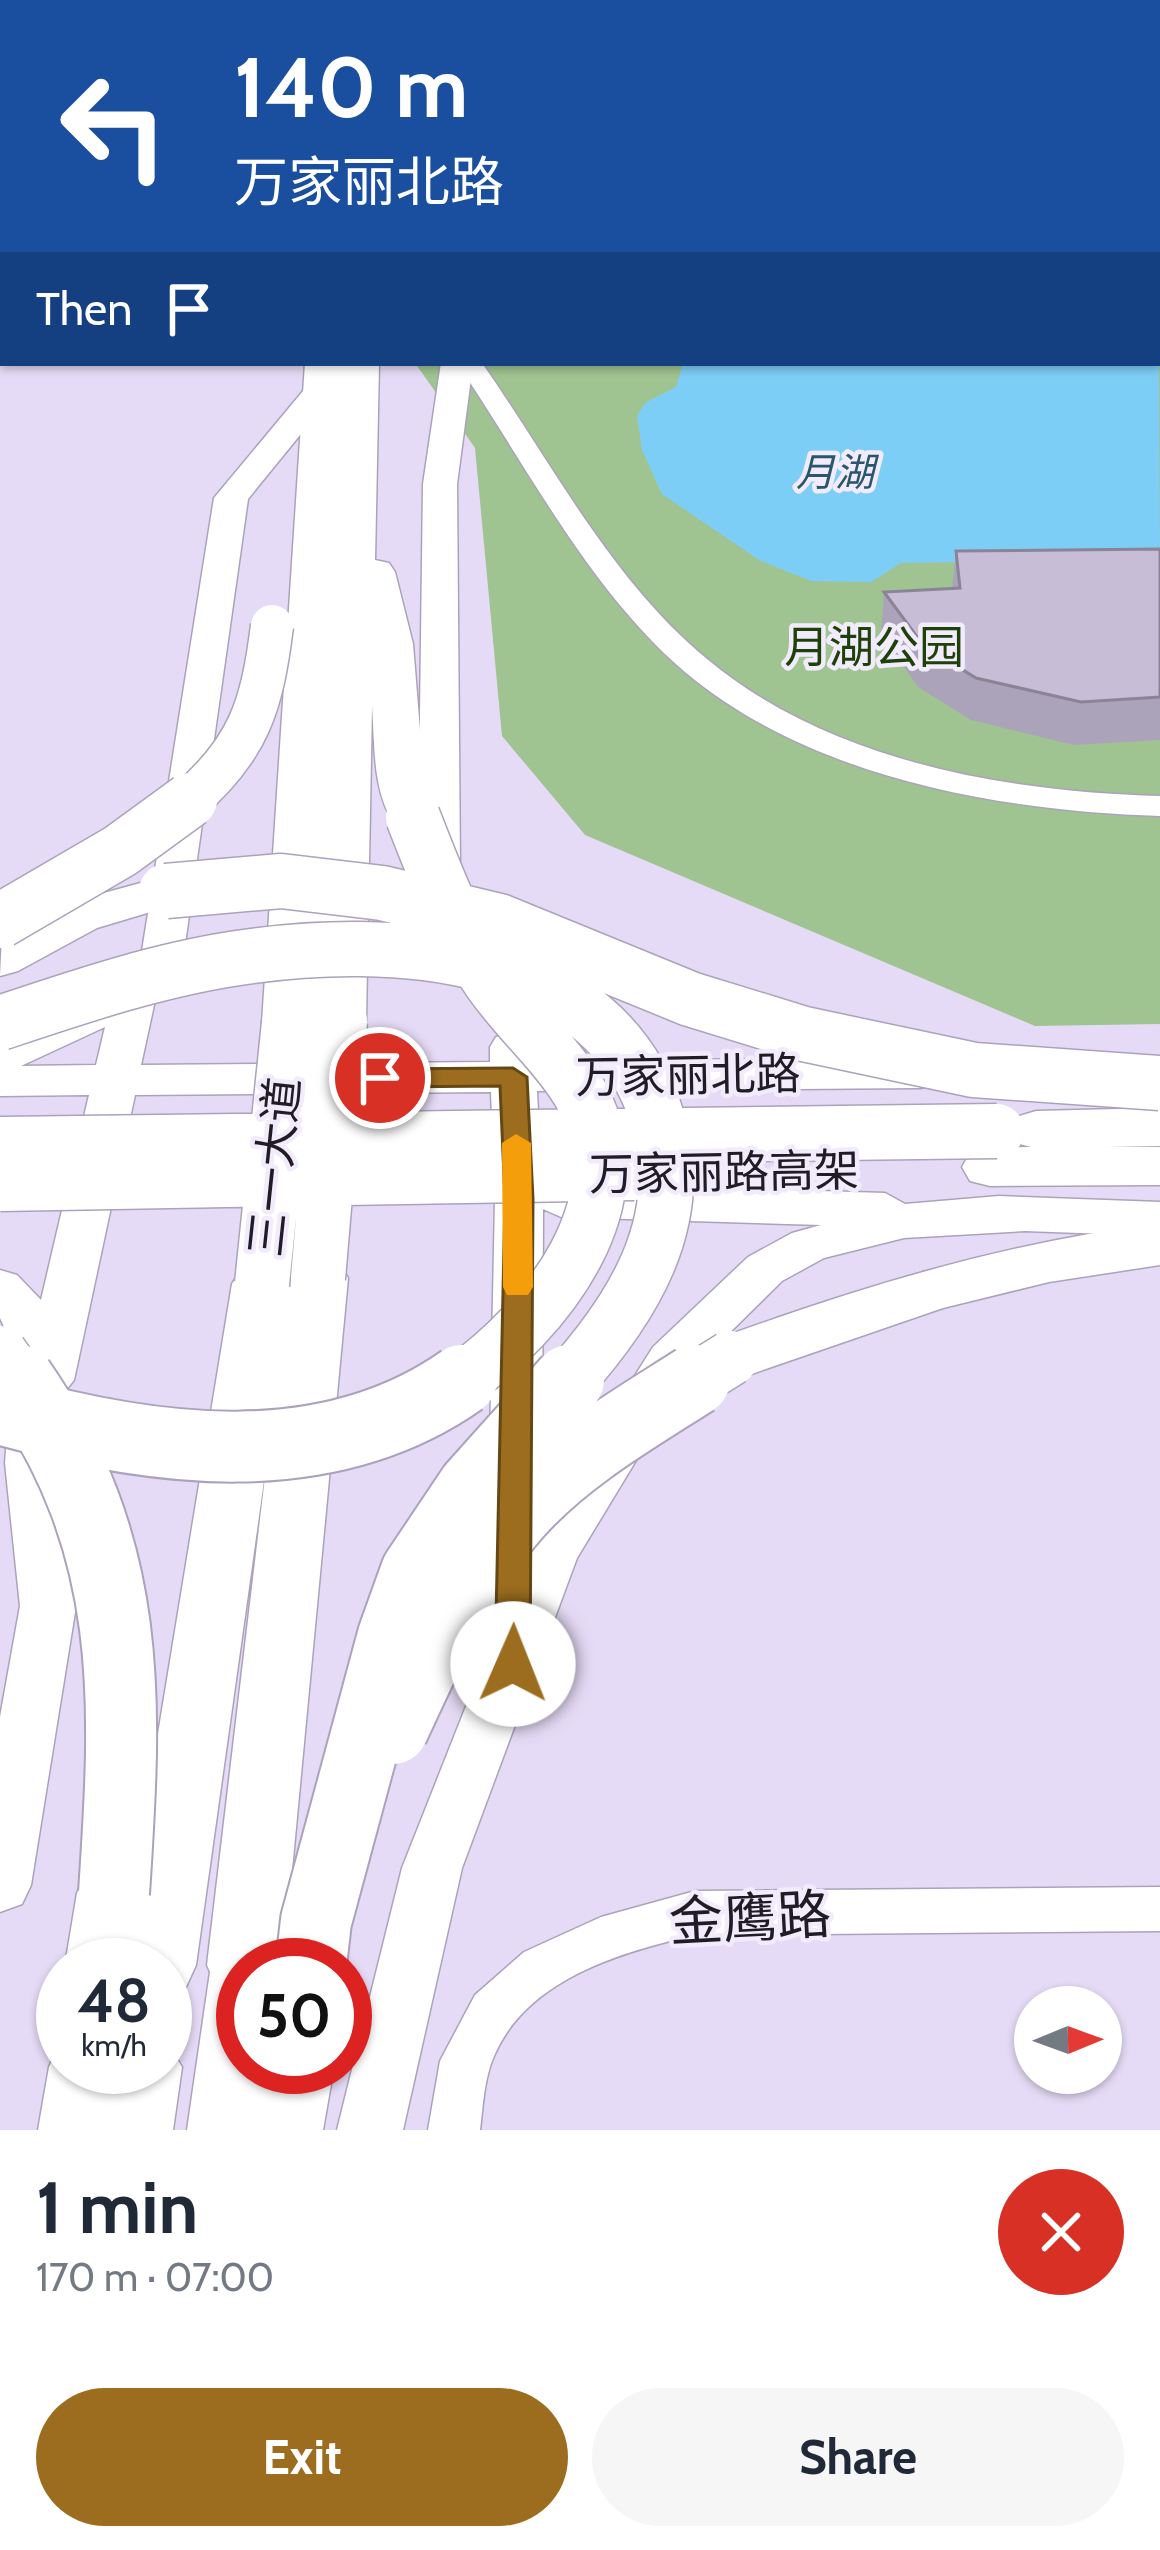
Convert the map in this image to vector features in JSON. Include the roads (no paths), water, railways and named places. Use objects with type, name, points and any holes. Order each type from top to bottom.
[{"type":"highway","name":"三一大道","points":[[247,1938],[290,1281],[357,493],[360,366]]},
{"type":"highway","name":"三一大道","points":[[314,1022],[317,439],[322,370]]},
{"type":"highway","points":[[0,921],[139,837],[229,762],[263,691],[288,480],[317,439]]},
{"type":"highway","points":[[0,1409],[142,1440],[257,1446],[358,1433],[430,1401],[492,1356],[550,1297],[584,1234],[603,1168],[594,1127],[556,1056],[502,999],[444,896],[400,780],[391,644],[357,493]]},
{"type":"highway","points":[[0,960],[41,932],[90,910],[150,894],[237,882],[333,884],[499,921],[690,999],[804,1034],[974,1070],[1160,1083]]},
{"type":"highway","points":[[0,1023],[135,978],[207,961],[328,946],[395,949],[439,955],[546,984],[597,1013],[627,1052],[653,1100],[669,1188],[661,1233],[647,1269],[613,1322],[456,1514],[416,1572],[394,1635],[314,1938]]},
{"type":"highway","name":"万家丽路高架","points":[[0,1144],[1160,1127]]},
{"type":"highway","name":"万家丽路高架","points":[[0,1184],[1160,1166]]},
{"type":"highway","points":[[315,1938],[371,1776],[411,1691],[457,1603],[538,1492],[599,1442],[731,1358],[845,1314],[967,1277],[1160,1244]]},
{"type":"highway","name":"三一大道","points":[[163,1938],[290,1281]]},
{"type":"highway","points":[[0,1353],[69,1460],[97,1532],[118,1620],[124,1739],[107,1938]]},
{"type":"highway","points":[[78,2130],[84,2094]]},
{"type":"highway","points":[[133,2130],[139,2094]]},
{"type":"highway","points":[[227,2130],[231,2094]]},
{"type":"highway","points":[[283,2130],[290,2094]]},
{"type":"main road","points":[[457,366],[440,484],[440,881],[476,963],[510,1002],[551,1033],[665,1076]]},
{"type":"main road","points":[[31,1463],[134,996],[163,951],[231,497],[322,370]]},
{"type":"main road","points":[[0,1058],[134,996]]},
{"type":"main road","points":[[510,1002],[519,1199],[513,1664]]},
{"type":"main road","name":"万家丽北路","points":[[0,1082],[1160,1067]]},
{"type":"main road","points":[[0,1210],[519,1199],[1160,1219]]},
{"type":"main road","points":[[370,2130],[432,1868],[552,1552],[671,1360],[765,1269],[809,1245],[904,1221],[1025,1214]]},
{"type":"main road","points":[[0,1288],[20,1307],[39,1349],[31,1463],[49,1606],[0,1885]]},
{"type":"street","points":[[471,366],[646,613],[697,667],[765,711],[830,744],[1000,790],[1128,807],[1160,806]]},
{"type":"street","name":"金鹰路","points":[[454,2130],[458,2095],[474,2039],[504,2000],[581,1946],[632,1926],[695,1913],[1160,1909]]},
{"type":"water","name":"月湖","points":[[682,366],[1159,366],[1160,559],[901,563],[871,582],[811,581],[759,560],[662,494],[642,450],[637,416],[645,403],[676,387]]},
{"type":"park label","name":"月湖公园","points":[[874,647]]}]
